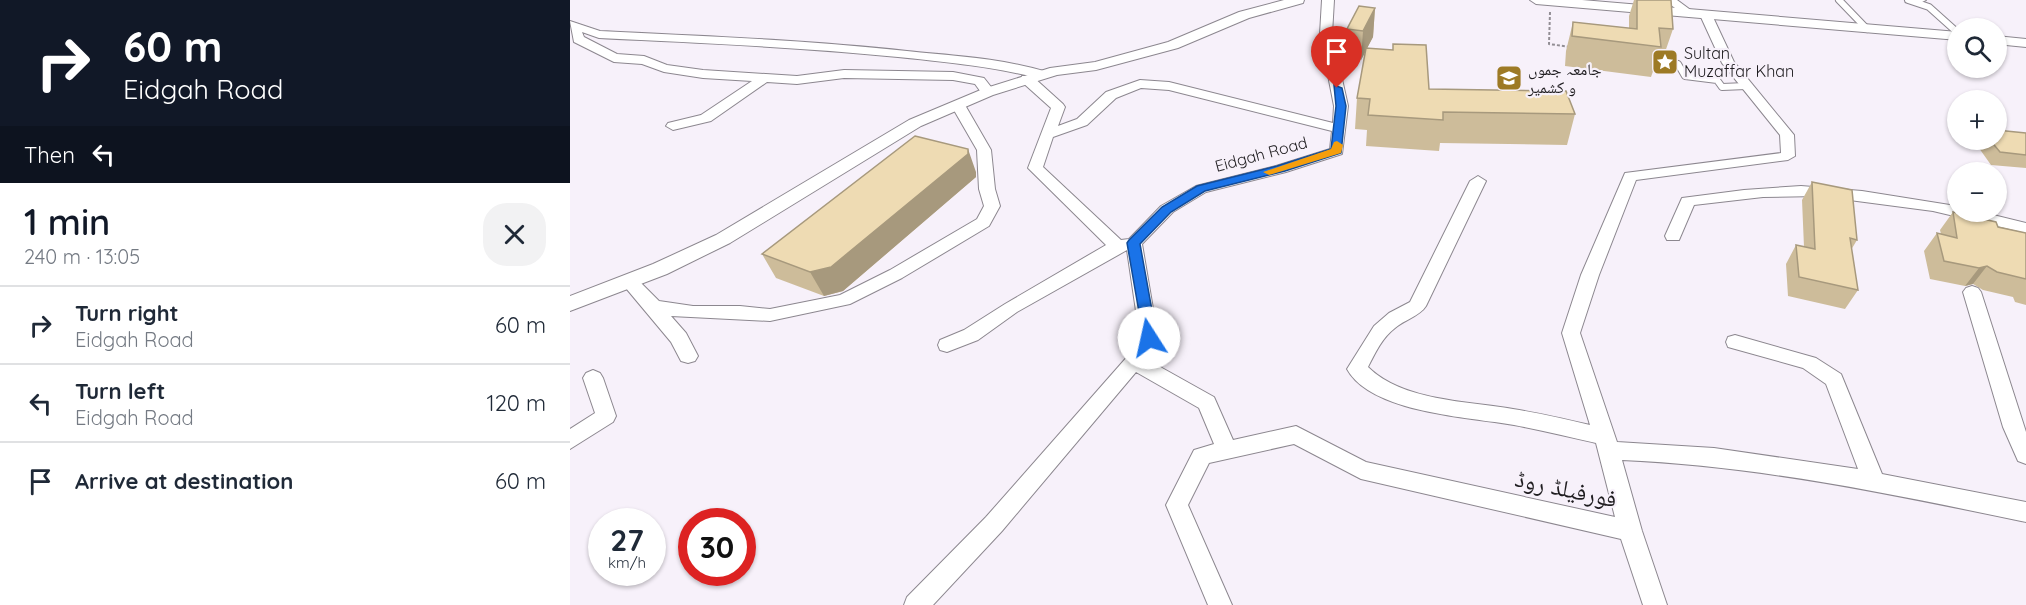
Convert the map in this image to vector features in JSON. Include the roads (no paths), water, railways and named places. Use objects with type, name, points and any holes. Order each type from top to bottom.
[{"type":"street","points":[[570,304],[629,281],[723,239],[915,123],[988,92],[1055,70],[1096,66],[1173,45],[1244,15],[1298,0]]},
{"type":"street","name":"Eidgah Road","points":[[1125,244],[1167,209],[1201,189],[1281,169],[1337,151],[1341,106],[1326,33],[1328,0]]},
{"type":"street","points":[[1670,0],[1698,14],[1728,63],[1746,86]]},
{"type":"street","points":[[1543,1],[1867,29],[1947,33]]},
{"type":"street","points":[[572,25],[599,34],[837,47],[1020,68],[1034,77],[1058,107],[1048,134],[1038,150],[1035,168],[1125,244],[1149,338],[1134,362],[994,524],[916,605]]},
{"type":"street","points":[[572,25],[578,39],[614,58],[644,60],[664,68],[703,74],[797,80],[844,74],[953,76],[979,81],[988,92]]},
{"type":"street","points":[[2007,41],[2026,43]]},
{"type":"street","points":[[673,126],[706,118],[763,79]]},
{"type":"street","points":[[1048,134],[1082,122],[1111,95],[1140,84],[1168,86],[1339,129]]},
{"type":"street","name":"فورفیلڈ روڈ","points":[[1220,605],[1177,505],[1202,456],[1296,435],[1361,470],[1630,531],[1607,444],[1571,333],[1590,275],[1630,176],[1788,156],[1786,135],[1746,86]]},
{"type":"street","points":[[654,307],[693,312],[740,312],[770,315],[844,300],[896,274],[984,222],[992,206],[987,189],[984,150],[958,105]]},
{"type":"street","points":[[1478,181],[1418,306],[1394,316],[1372,339],[1358,369],[1373,385],[1433,406],[1514,417],[1607,444],[1874,481],[2026,512]]},
{"type":"street","points":[[1672,236],[1688,201],[1753,193],[1836,192],[1981,216],[2026,228]]},
{"type":"street","points":[[947,345],[971,335],[1011,308],[1125,244]]},
{"type":"street","points":[[629,281],[679,338],[688,356]]},
{"type":"street","points":[[1972,292],[2013,427],[2026,455]]},
{"type":"street","points":[[1734,342],[1809,363],[1834,379],[1874,481]]},
{"type":"street","points":[[1134,362],[1207,403],[1227,450]]},
{"type":"street","points":[[570,440],[606,416],[593,378]]},
{"type":"street","points":[[1630,531],[1655,605]]},
{"type":"lane","points":[[1839,0],[1867,29]]},
{"type":"lane","points":[[1908,0],[1918,0],[1947,21]]},
{"type":"lane","points":[[1666,62],[1678,64],[1684,76],[1717,80],[1722,87],[1746,86]]},
{"type":"place","name":"Sultan Muzaffar Khan","points":[[1665,62]]},
{"type":"place","name":"جامعہ جموں و کشمیر","points":[[1509,78]]}]
